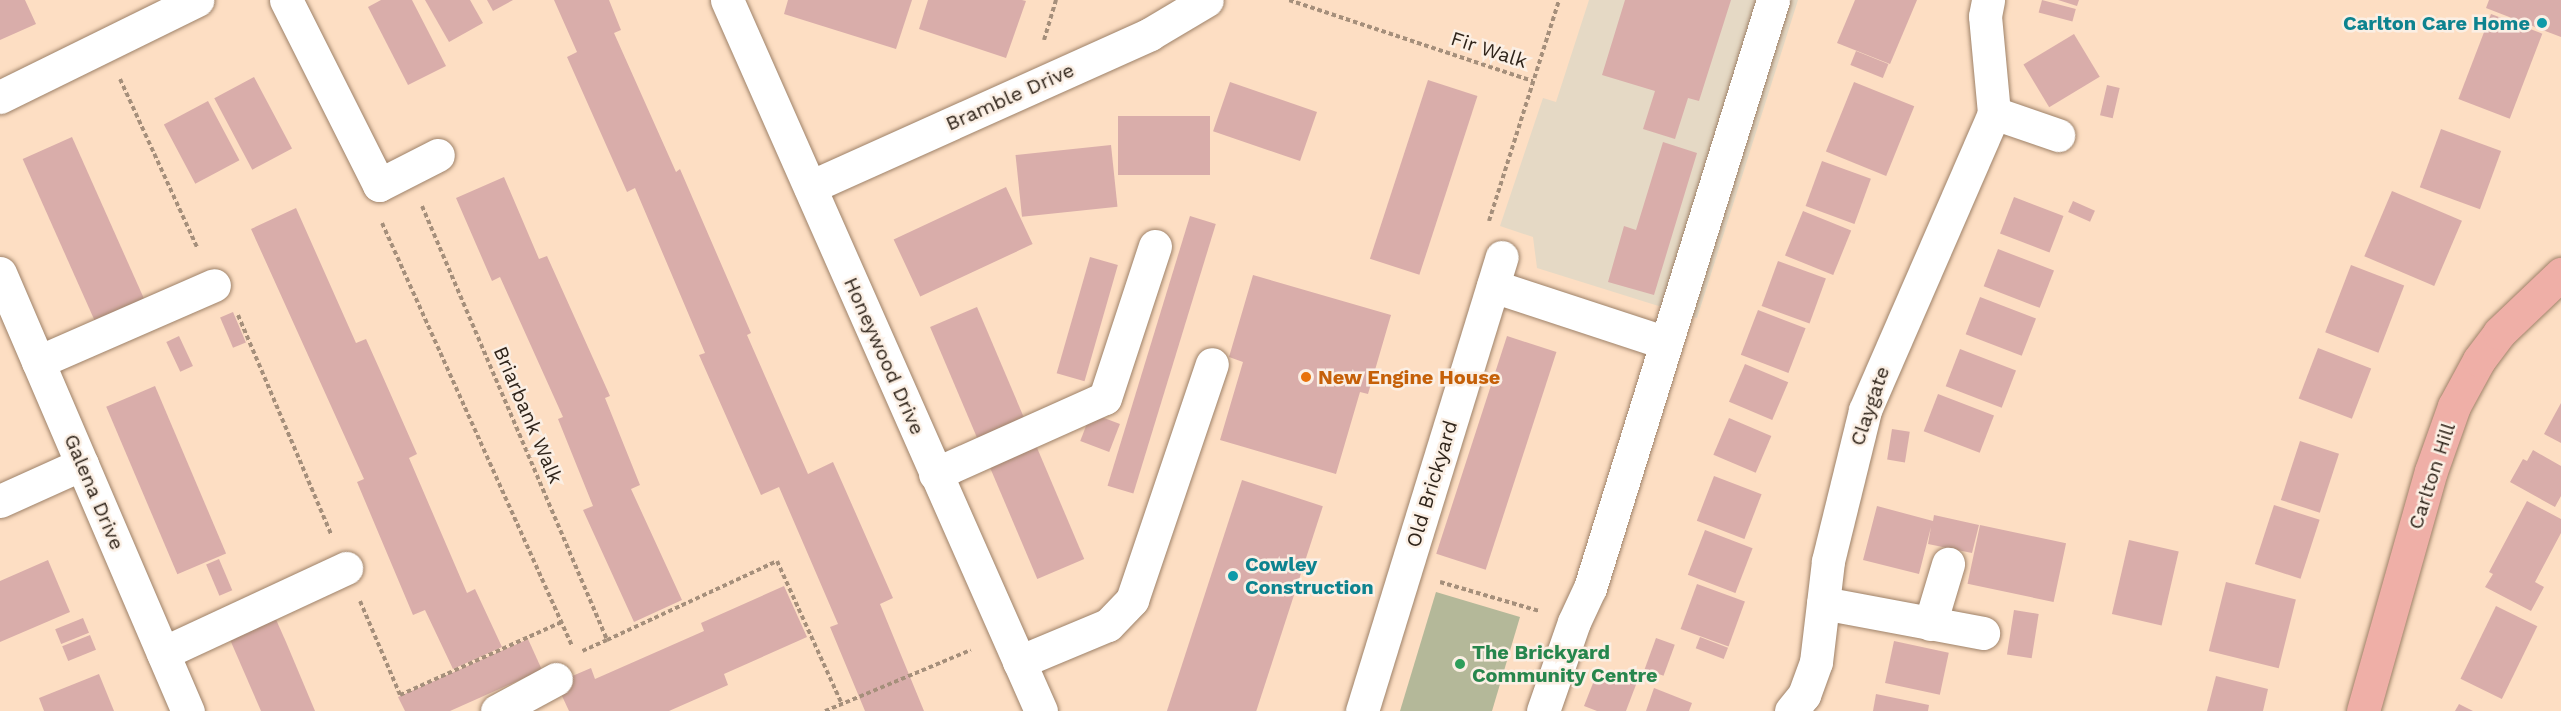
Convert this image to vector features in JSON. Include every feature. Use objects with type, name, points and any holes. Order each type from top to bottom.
[{"type":"main road","name":"Carlton Hill","points":[[2363,711],[2432,471],[2454,406],[2479,360],[2499,333],[2561,274]]},
{"type":"street","points":[[0,97],[198,0]]},
{"type":"street","points":[[286,0],[392,178],[438,155]]},
{"type":"street","name":"Honeywood Drive","points":[[727,0],[1041,711]]},
{"type":"street","name":"Bramble Drive","points":[[810,187],[1150,34],[1207,0]]},
{"type":"street","points":[[1543,711],[1574,622],[1590,588],[1638,398],[1666,343],[1773,0]]},
{"type":"street","name":"Claygate","points":[[1791,711],[1804,695],[1816,662],[1831,550],[1865,410],[1994,114],[1985,16],[1988,0]]},
{"type":"street","points":[[1994,114],[2058,135]]},
{"type":"street","points":[[935,474],[1105,398],[1155,246]]},
{"type":"street","points":[[1498,272],[1666,343]]},
{"type":"street","name":"Old Brickyard","points":[[1362,711],[1498,272]]},
{"type":"street","name":"Galena Drive","points":[[0,273],[188,711]]},
{"type":"street","points":[[38,362],[214,285]]},
{"type":"street","points":[[1012,649],[1108,626],[1132,600],[1212,364]]},
{"type":"street","points":[[0,501],[82,464]]},
{"type":"street","points":[[1930,624],[1948,564]]},
{"type":"street","points":[[163,653],[346,568]]},
{"type":"street","points":[[1823,603],[1983,633]]},
{"type":"street","points":[[497,711],[556,679]]},
{"type":"path","name":"Fir Walk","points":[[1289,0],[1533,81],[1484,235],[1498,272]]},
{"type":"path","points":[[1533,81],[1559,0]]},
{"type":"path","points":[[105,46],[214,285],[223,281],[400,695],[562,622]]},
{"type":"path","points":[[392,178],[375,207],[576,654],[777,561],[842,704]]},
{"type":"path","name":"Briarbank Walk","points":[[392,178],[607,640]]},
{"type":"path","points":[[1405,571],[1574,622]]},
{"type":"path","points":[[825,711],[1012,649]]},
{"type":"shaded area","points":[[1589,0],[1798,0],[1697,318],[1537,268],[1533,237],[1500,226],[1543,98],[1556,102]]},
{"type":"green space","name":"The Brickyard Community Centre","points":[[1436,592],[1520,617],[1492,711],[1400,711]]},
{"type":"building","points":[[0,0],[25,0],[36,24],[0,40]]},
{"type":"building","points":[[381,0],[412,0],[446,66],[408,85],[368,7]]},
{"type":"building","points":[[425,0],[470,0],[483,23],[449,42]]},
{"type":"building","points":[[487,0],[513,0],[493,11]]},
{"type":"building","points":[[554,0],[609,0],[621,30],[614,33],[676,172],[680,169],[751,333],[747,335],[808,474],[833,462],[845,489],[893,598],[880,604],[924,711],[865,711],[830,627],[838,624],[779,487],[761,495],[699,355],[705,353],[635,188],[627,192],[567,57],[577,52]]},
{"type":"building","points":[[788,0],[912,0],[896,49],[784,14]]},
{"type":"building","points":[[928,0],[1026,1],[1006,58],[919,29]]},
{"type":"building","points":[[1625,0],[1731,0],[1699,101],[1688,98],[1675,139],[1643,129],[1655,91],[1602,75]]},
{"type":"building","points":[[1855,0],[1917,0],[1890,64],[1837,43]]},
{"type":"building","points":[[2042,0],[2076,9],[2072,22],[2039,13]]},
{"type":"building","points":[[2058,0],[2079,0],[2077,6]]},
{"type":"building","name":"Carlton Care Home","points":[[2489,0],[2561,0],[2561,37],[2486,8]]},
{"type":"building","points":[[2491,14],[2542,34],[2510,119],[2458,99]]},
{"type":"building","points":[[2074,34],[2100,77],[2049,107],[2023,64]]},
{"type":"building","points":[[1856,51],[1888,64],[1883,78],[1850,65]]},
{"type":"building","points":[[254,77],[292,149],[252,170],[214,98]]},
{"type":"building","points":[[1428,80],[1477,96],[1419,275],[1370,259]]},
{"type":"building","points":[[1230,82],[1317,112],[1300,161],[1213,131]]},
{"type":"building","points":[[1854,82],[1914,106],[1886,176],[1826,152]]},
{"type":"building","points":[[2107,85],[2120,88],[2113,118],[2100,115]]},
{"type":"building","points":[[208,101],[239,160],[195,184],[164,124]]},
{"type":"building","points":[[1118,116],[1210,116],[1210,175],[1118,175]]},
{"type":"building","points":[[2441,129],[2501,151],[2480,209],[2420,187]]},
{"type":"building","points":[[72,137],[147,305],[98,327],[23,159]]},
{"type":"building","points":[[1663,142],[1697,153],[1654,295],[1608,282],[1624,226],[1636,230]]},
{"type":"building","points":[[1111,145],[1117,207],[1022,217],[1016,155]]},
{"type":"building","points":[[1822,161],[1871,179],[1854,224],[1806,206]]},
{"type":"building","points":[[504,177],[539,259],[547,256],[610,396],[605,398],[640,485],[631,489],[682,600],[634,622],[583,510],[593,506],[558,419],[563,417],[500,277],[492,281],[456,198]]},
{"type":"building","points":[[1006,187],[1033,244],[920,297],[894,239]]},
{"type":"building","points":[[2392,191],[2462,221],[2434,286],[2364,256]]},
{"type":"building","points":[[2014,197],[2063,216],[2050,252],[2000,233]]},
{"type":"building","points":[[2073,201],[2095,211],[2090,222],[2068,212]]},
{"type":"building","points":[[296,208],[356,343],[366,339],[379,368],[417,454],[409,458],[467,593],[475,589],[502,647],[453,669],[425,610],[413,615],[357,482],[364,479],[251,229]]},
{"type":"building","points":[[1803,211],[1851,230],[1833,275],[1785,256]]},
{"type":"building","points":[[1190,216],[1216,224],[1133,494],[1108,486]]},
{"type":"building","points":[[1998,249],[2054,271],[2040,308],[1984,286]]},
{"type":"building","points":[[1090,257],[1118,265],[1085,381],[1057,373]]},
{"type":"building","points":[[1778,261],[1826,278],[1810,324],[1762,306]]},
{"type":"building","points":[[2351,265],[2404,285],[2378,353],[2325,332]]},
{"type":"building","name":"New Engine House","points":[[1253,275],[1391,315],[1368,394],[1360,392],[1336,474],[1220,440],[1243,362],[1229,357]]},
{"type":"building","points":[[1980,297],[2036,319],[2022,356],[1966,334]]},
{"type":"building","points":[[977,307],[1026,423],[979,443],[930,327]]},
{"type":"building","points":[[1758,310],[1806,328],[1788,373],[1741,355]]},
{"type":"building","points":[[233,312],[246,342],[233,348],[220,317]]},
{"type":"building","points":[[179,336],[193,366],[180,372],[166,342]]},
{"type":"building","points":[[1507,336],[1556,352],[1486,570],[1436,554]]},
{"type":"building","points":[[2318,348],[2371,368],[2352,419],[2299,398]]},
{"type":"building","points":[[1960,349],[2016,371],[2002,408],[1946,386]]},
{"type":"building","points":[[1745,364],[1788,382],[1772,420],[1729,402]]},
{"type":"building","points":[[155,386],[226,554],[177,574],[106,407]]},
{"type":"building","points":[[1938,394],[1994,416],[1980,453],[1924,431]]},
{"type":"building","points":[[2561,403],[2561,443],[2544,434]]},
{"type":"building","points":[[1091,413],[1120,424],[1109,452],[1080,441]]},
{"type":"building","points":[[1729,418],[1771,436],[1756,473],[1713,455]]},
{"type":"building","points":[[1892,429],[1910,432],[1905,462],[1887,460]]},
{"type":"building","points":[[2300,441],[2339,454],[2320,513],[2281,500]]},
{"type":"building","points":[[1035,443],[1084,559],[1037,579],[988,463]]},
{"type":"building","points":[[2533,450],[2561,466],[2561,496],[2555,507],[2510,482],[2523,459],[2527,461]]},
{"type":"building","points":[[1714,476],[1762,494],[1744,539],[1697,521]]},
{"type":"building","points":[[1242,480],[1323,506],[1256,711],[1167,711]]},
{"type":"building","points":[[2527,501],[2561,519],[2561,533],[2535,582],[2544,587],[2531,611],[2485,587],[2493,574],[2489,572]]},
{"type":"building","points":[[2274,505],[2320,520],[2300,579],[2255,564]]},
{"type":"building","points":[[1877,506],[1933,521],[1934,515],[1979,525],[1972,553],[1928,544],[1931,527],[1919,574],[1863,560]]},
{"type":"building","points":[[1980,525],[2066,543],[2054,602],[1968,584]]},
{"type":"building","points":[[1705,530],[1753,548],[1735,593],[1688,575]]},
{"type":"building","points":[[2129,540],[2179,551],[2162,626],[2112,614]]},
{"type":"building","points":[[219,559],[232,590],[219,596],[206,564]]},
{"type":"building","points":[[48,560],[70,612],[0,642],[0,581]]},
{"type":"building","points":[[2226,582],[2296,599],[2279,668],[2209,651]]},
{"type":"building","points":[[1697,584],[1745,601],[1729,647],[1681,629]]},
{"type":"building","points":[[784,586],[807,637],[724,674],[728,685],[669,711],[569,711],[556,683],[591,668],[595,679],[704,631],[701,623]]},
{"type":"building","points":[[2496,606],[2537,626],[2502,699],[2460,679]]},
{"type":"building","points":[[2014,610],[2039,614],[2032,658],[2007,654]]},
{"type":"building","points":[[274,615],[315,711],[261,711],[228,635]]},
{"type":"building","points":[[83,618],[89,633],[61,644],[55,629]]},
{"type":"building","points":[[90,635],[96,650],[68,661],[62,646]]},
{"type":"building","points":[[1700,637],[1728,648],[1724,659],[1696,648]]},
{"type":"building","points":[[1656,638],[1675,645],[1664,676],[1645,669]]},
{"type":"building","points":[[528,639],[542,670],[450,711],[405,711],[398,697]]},
{"type":"building","points":[[1894,641],[1949,653],[1940,695],[1885,683]]},
{"type":"building","points":[[1599,668],[1637,682],[1626,711],[1597,711],[1584,706]]},
{"type":"building","points":[[99,674],[114,711],[44,711],[39,698]]},
{"type":"building","points":[[2216,676],[2268,689],[2263,711],[2207,711]]},
{"type":"building","points":[[1654,688],[1692,703],[1689,711],[1646,711]]},
{"type":"building","points":[[1876,694],[1929,705],[1928,711],[1873,711]]},
{"type":"building","points":[[2459,704],[2473,711],[2455,711]]},
{"type":"place","name":"Carlton Care Home","points":[[2542,23]]},
{"type":"place","name":"New Engine House","points":[[1306,377]]},
{"type":"place","name":"Cowley Construction","points":[[1233,576]]},
{"type":"place","name":"The Brickyard Community Centre","points":[[1460,664]]}]
